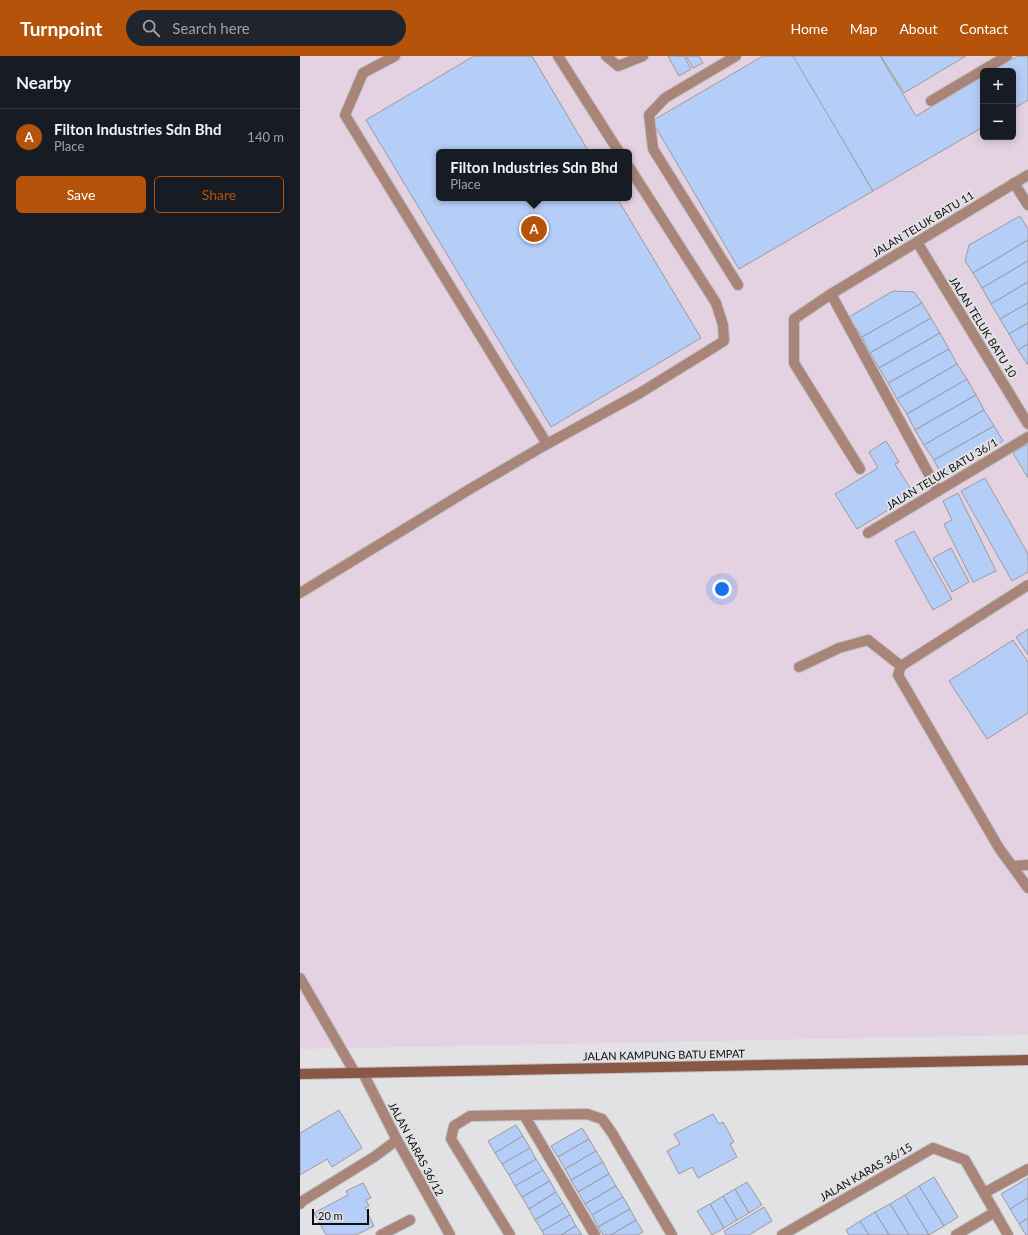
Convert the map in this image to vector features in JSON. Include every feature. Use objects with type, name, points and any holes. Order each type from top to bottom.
[{"type":"main road","name":"JALAN KAMPUNG BATU EMPAT","points":[[300,1074],[1028,1060]]},
{"type":"street","points":[[395,56],[363,73],[345,115],[547,444]]},
{"type":"street","points":[[558,56],[617,149]]},
{"type":"street","points":[[606,56],[618,66],[643,56]]},
{"type":"street","points":[[931,101],[1007,56]]},
{"type":"street","points":[[728,58],[665,98],[649,115],[653,149],[738,285]]},
{"type":"street","points":[[300,593],[547,444],[640,393],[724,342],[723,325],[716,303],[632,172]]},
{"type":"street","name":"JALAN TELUK BATU 11","points":[[860,469],[794,363],[794,319],[831,294],[1028,175]]},
{"type":"street","points":[[1014,183],[1028,205]]},
{"type":"street","name":"JALAN TELUK BATU 10","points":[[917,242],[1028,424]]},
{"type":"street","points":[[831,294],[938,491]]},
{"type":"street","name":"JALAN TELUK BATU 36/1","points":[[868,532],[1028,437]]},
{"type":"street","points":[[1028,585],[900,666],[898,674],[999,848],[1028,888]]},
{"type":"street","points":[[799,667],[839,648],[868,640],[900,666]]},
{"type":"street","points":[[1013,866],[1028,865]]},
{"type":"street","name":"JALAN KARAS 36/12","points":[[300,978],[359,1073],[450,1235]]},
{"type":"street","points":[[510,1235],[451,1139],[454,1126],[470,1116],[587,1114],[602,1119],[612,1133],[672,1235]]},
{"type":"street","points":[[524,1115],[595,1235]]},
{"type":"street","points":[[300,1204],[374,1157],[397,1140]]},
{"type":"street","name":"JALAN KARAS 36/15","points":[[782,1235],[933,1148],[965,1160],[984,1193]]},
{"type":"street","points":[[1008,1235],[984,1193],[1028,1169]]},
{"type":"street","points":[[956,1235],[995,1212]]},
{"type":"street","points":[[381,1235],[410,1220]]},
{"type":"shaded area","points":[[300,56],[1028,56],[1028,1035],[300,1049]]},
{"type":"building","points":[[474,56],[532,56],[587,149],[436,149],[436,201],[619,201],[701,338],[551,427],[366,120]]},
{"type":"building","points":[[668,56],[684,56],[691,69],[679,76]]},
{"type":"building","points":[[686,56],[699,56],[703,63],[693,68]]},
{"type":"building","points":[[763,56],[794,56],[873,191],[739,269],[652,121]]},
{"type":"building","points":[[793,56],[880,56],[916,116],[980,78],[980,129],[873,191]]},
{"type":"building","points":[[881,56],[966,56],[904,93]]},
{"type":"building","points":[[1018,56],[1027,56],[1028,100],[1016,107],[1016,68],[997,68]]},
{"type":"building","points":[[1020,216],[1028,229],[1028,240],[973,273],[965,261],[969,245]]},
{"type":"building","points":[[1028,240],[1028,261],[982,288],[973,273]]},
{"type":"building","points":[[1028,261],[1028,282],[991,304],[982,288]]},
{"type":"building","points":[[1028,282],[1028,303],[1000,319],[991,304]]},
{"type":"building","points":[[893,291],[914,292],[922,303],[862,337],[849,317]]},
{"type":"building","points":[[922,303],[931,318],[870,353],[862,337]]},
{"type":"building","points":[[1028,303],[1028,323],[1009,334],[1000,319]]},
{"type":"building","points":[[931,318],[940,333],[879,368],[870,353]]},
{"type":"building","points":[[1028,323],[1028,344],[1018,350],[1009,334]]},
{"type":"building","points":[[940,333],[949,349],[888,383],[879,368]]},
{"type":"building","points":[[1028,344],[1028,365],[1018,350]]},
{"type":"building","points":[[949,349],[957,364],[897,399],[888,383]]},
{"type":"building","points":[[957,364],[967,379],[907,414],[897,399]]},
{"type":"building","points":[[967,379],[976,395],[915,430],[907,414]]},
{"type":"building","points":[[976,395],[984,410],[924,445],[915,430]]},
{"type":"building","points":[[984,410],[994,426],[934,460],[924,445]]},
{"type":"building","points":[[994,426],[1003,441],[942,476],[934,460]]},
{"type":"building","points":[[886,441],[899,462],[895,464],[914,494],[857,529],[835,494],[878,468],[869,452]]},
{"type":"building","points":[[1028,444],[1028,478],[1013,453]]},
{"type":"building","points":[[985,478],[1028,554],[1028,572],[1012,581],[961,491]]},
{"type":"building","points":[[958,493],[996,571],[973,582],[944,524],[952,520],[943,501]]},
{"type":"building","points":[[914,531],[952,599],[933,610],[895,541]]},
{"type":"building","points":[[951,548],[969,582],[952,592],[933,558]]},
{"type":"building","points":[[1028,629],[1028,655],[1016,637]]},
{"type":"building","points":[[1013,640],[1028,662],[1028,713],[987,739],[949,681]]},
{"type":"building","points":[[339,1110],[362,1148],[332,1167],[327,1159],[300,1175],[300,1133]]},
{"type":"building","points":[[713,1114],[719,1124],[723,1122],[734,1142],[730,1144],[737,1157],[698,1178],[692,1167],[679,1174],[667,1151],[680,1144],[674,1134]]},
{"type":"building","points":[[516,1125],[523,1136],[495,1153],[488,1141]]},
{"type":"building","points":[[582,1128],[589,1139],[558,1157],[551,1146]]},
{"type":"building","points":[[523,1136],[530,1148],[502,1164],[495,1153]]},
{"type":"building","points":[[589,1139],[596,1151],[565,1169],[558,1157]]},
{"type":"building","points":[[530,1148],[536,1159],[509,1175],[502,1164]]},
{"type":"building","points":[[596,1151],[603,1162],[571,1180],[565,1169]]},
{"type":"building","points":[[536,1159],[543,1170],[515,1186],[509,1175]]},
{"type":"building","points":[[603,1162],[609,1174],[578,1192],[571,1180]]},
{"type":"building","points":[[543,1170],[550,1181],[522,1197],[515,1186]]},
{"type":"building","points":[[609,1174],[616,1186],[585,1204],[578,1192]]},
{"type":"building","points":[[934,1177],[958,1217],[944,1226],[919,1186]]},
{"type":"building","points":[[1028,1178],[1028,1198],[1010,1209],[1001,1194]]},
{"type":"building","points":[[550,1181],[556,1192],[529,1209],[522,1197]]},
{"type":"building","points":[[747,1182],[762,1205],[749,1213],[735,1189]]},
{"type":"building","points":[[363,1183],[371,1198],[366,1200],[369,1206],[365,1208],[374,1226],[356,1235],[326,1235],[314,1213],[348,1195],[346,1191]]},
{"type":"building","points":[[616,1186],[623,1197],[592,1215],[585,1204]]},
{"type":"building","points":[[919,1186],[944,1226],[929,1235],[905,1195]]},
{"type":"building","points":[[735,1189],[749,1213],[737,1220],[723,1196]]},
{"type":"building","points":[[556,1192],[563,1203],[535,1220],[529,1209]]},
{"type":"building","points":[[905,1195],[929,1235],[909,1235],[890,1204]]},
{"type":"building","points":[[723,1196],[737,1220],[724,1228],[710,1204]]},
{"type":"building","points":[[623,1197],[630,1209],[598,1227],[592,1215]]},
{"type":"building","points":[[1028,1198],[1028,1218],[1019,1224],[1010,1209]]},
{"type":"building","points":[[563,1203],[570,1215],[542,1231],[535,1220]]},
{"type":"building","points":[[710,1204],[724,1228],[712,1235],[697,1211]]},
{"type":"building","points":[[890,1204],[909,1235],[889,1235],[875,1212]]},
{"type":"building","points":[[764,1207],[772,1221],[749,1235],[726,1235],[724,1231]]},
{"type":"building","points":[[630,1209],[636,1220],[611,1235],[603,1235],[598,1227]]},
{"type":"building","points":[[875,1212],[889,1235],[869,1235],[860,1221]]},
{"type":"building","points":[[570,1215],[576,1226],[561,1235],[544,1235],[542,1231]]},
{"type":"building","points":[[1028,1218],[1028,1235],[1026,1235],[1019,1224]]},
{"type":"building","points":[[636,1220],[643,1232],[638,1235],[611,1235]]},
{"type":"building","points":[[860,1221],[869,1235],[849,1235],[846,1230]]},
{"type":"building","points":[[576,1226],[582,1235],[561,1235]]},
{"type":"place","name":"Filton Industries Sdn Bhd","points":[[534,229]]}]
